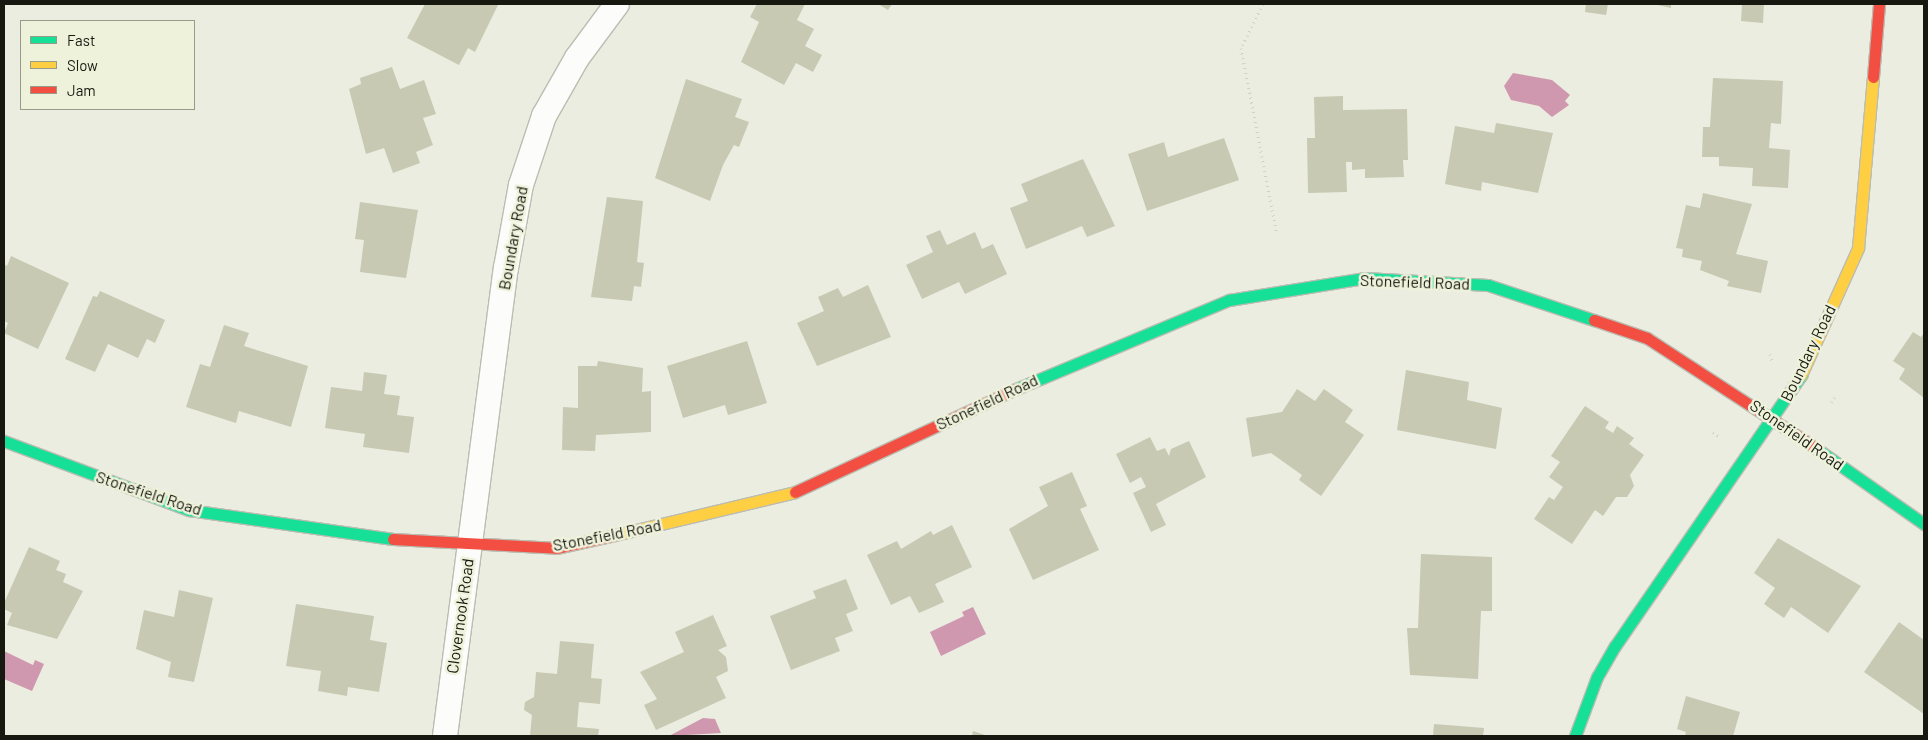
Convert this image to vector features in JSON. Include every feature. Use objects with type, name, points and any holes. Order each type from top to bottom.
[{"type":"street","name":"Boundary Road","points":[[477,496],[521,186],[544,116],[577,58],[617,4]]},
{"type":"street","name":"Boundary Road","points":[[1576,736],[1597,677],[1615,646],[1795,388],[1858,248],[1880,4]]},
{"type":"street","name":"Stonefield Road","points":[[4,440],[189,510],[470,546],[557,548],[780,498],[1055,371],[1229,300],[1365,278],[1488,285],[1647,338],[1774,419],[1924,524]]},
{"type":"street","name":"Clovernook Road","points":[[445,736],[477,496]]},
{"type":"path","points":[[1263,4],[1241,48],[1277,235]]},
{"type":"path","points":[[1770,354],[1772,361]]},
{"type":"path","points":[[1831,402],[1836,396]]},
{"type":"path","points":[[1713,432],[1719,436]]},
{"type":"shaded area","points":[[1513,73],[1552,80],[1570,95],[1565,101],[1569,105],[1552,117],[1539,106],[1511,100],[1504,86]]},
{"type":"shaded area","points":[[973,607],[986,634],[941,656],[930,632],[964,616],[962,612]]},
{"type":"shaded area","points":[[4,651],[33,665],[35,660],[44,664],[32,691],[4,679]]},
{"type":"shaded area","points":[[703,718],[715,719],[721,733],[669,736]]},
{"type":"building","points":[[425,4],[498,5],[475,52],[468,48],[459,65],[407,38]]},
{"type":"building","points":[[757,4],[805,4],[797,20],[814,29],[805,46],[822,55],[813,72],[796,63],[784,85],[741,62],[759,22],[750,17]]},
{"type":"building","points":[[878,4],[892,4],[888,10]]},
{"type":"building","points":[[1586,4],[1608,4],[1606,15],[1585,12]]},
{"type":"building","points":[[1653,4],[1671,4],[1671,8]]},
{"type":"building","points":[[1742,4],[1764,4],[1763,23],[1741,21]]},
{"type":"building","points":[[392,67],[400,89],[424,80],[436,114],[423,118],[433,145],[416,152],[420,163],[393,173],[384,148],[366,154],[349,89],[361,84],[360,78]]},
{"type":"building","points":[[1713,78],[1783,81],[1781,124],[1771,123],[1769,148],[1790,150],[1788,188],[1752,186],[1753,168],[1719,166],[1719,157],[1702,157],[1703,127],[1710,127]]},
{"type":"building","points":[[686,79],[742,99],[735,117],[749,122],[739,147],[734,145],[723,165],[710,201],[655,178]]},
{"type":"building","points":[[1343,96],[1343,110],[1407,109],[1408,160],[1403,160],[1404,177],[1365,178],[1365,169],[1352,170],[1352,162],[1346,162],[1347,192],[1308,193],[1307,138],[1315,138],[1314,97]]},
{"type":"building","points":[[1496,123],[1553,133],[1538,193],[1482,182],[1481,191],[1445,184],[1455,126],[1494,133]]},
{"type":"building","points":[[1224,138],[1239,180],[1147,211],[1128,154],[1164,142],[1168,157]]},
{"type":"building","points":[[1083,159],[1115,226],[1087,237],[1082,226],[1026,249],[1010,208],[1028,201],[1021,184]]},
{"type":"building","points":[[1703,193],[1752,204],[1736,254],[1768,261],[1761,293],[1727,286],[1729,281],[1700,270],[1702,261],[1682,257],[1683,249],[1676,248],[1686,205],[1700,208]]},
{"type":"building","points":[[607,197],[643,201],[637,262],[644,263],[641,287],[634,286],[632,301],[591,297]]},
{"type":"building","points":[[360,202],[418,210],[406,278],[360,272],[364,240],[355,239]]},
{"type":"building","points":[[940,230],[947,245],[975,232],[982,249],[993,244],[1007,274],[965,294],[959,282],[922,299],[906,265],[933,252],[926,236]]},
{"type":"building","points":[[11,256],[69,283],[38,349],[4,333],[8,323],[4,321],[4,264],[7,266]]},
{"type":"building","points":[[868,285],[891,337],[817,366],[797,323],[824,311],[818,297],[838,288],[843,297]]},
{"type":"building","points":[[100,291],[165,320],[155,343],[147,339],[138,358],[108,344],[95,372],[65,359],[93,296],[97,297]]},
{"type":"building","points":[[224,325],[249,333],[244,346],[308,366],[291,427],[239,411],[236,423],[186,407],[200,364],[210,367]]},
{"type":"building","points":[[1913,332],[1921,337],[1924,333],[1924,398],[1899,379],[1905,369],[1893,361]]},
{"type":"building","points":[[747,341],[767,403],[728,415],[725,405],[683,418],[667,366]]},
{"type":"building","points":[[598,361],[643,368],[642,392],[651,391],[651,432],[596,435],[595,451],[562,450],[563,407],[578,408],[578,366],[597,366]]},
{"type":"building","points":[[1406,370],[1469,382],[1467,400],[1502,408],[1496,449],[1397,430]]},
{"type":"building","points":[[364,372],[387,375],[384,394],[400,396],[397,415],[414,417],[409,453],[363,447],[365,434],[325,428],[331,387],[362,391]]},
{"type":"building","points":[[1297,389],[1315,401],[1324,389],[1353,410],[1345,422],[1364,435],[1321,496],[1299,480],[1302,475],[1271,453],[1252,457],[1246,418],[1282,412]]},
{"type":"building","points":[[1585,406],[1609,422],[1605,428],[1613,433],[1617,426],[1634,438],[1629,444],[1644,455],[1630,475],[1634,486],[1627,497],[1616,497],[1603,516],[1595,510],[1572,544],[1534,519],[1549,497],[1554,500],[1563,487],[1549,477],[1560,462],[1551,456]]},
{"type":"building","points":[[1150,437],[1157,451],[1165,448],[1169,456],[1171,449],[1189,441],[1206,477],[1156,504],[1166,525],[1151,532],[1133,493],[1146,487],[1141,477],[1130,483],[1116,454]]},
{"type":"building","points":[[1072,472],[1087,506],[1080,509],[1099,550],[1033,580],[1009,529],[1048,506],[1039,487]]},
{"type":"building","points":[[952,525],[972,567],[935,584],[944,602],[919,613],[910,596],[891,605],[867,555],[897,541],[901,549],[931,531],[933,535]]},
{"type":"building","points":[[1778,538],[1861,586],[1828,633],[1791,607],[1784,618],[1764,604],[1775,588],[1754,573]]},
{"type":"building","points":[[29,547],[60,561],[56,570],[66,574],[63,582],[83,591],[57,639],[7,625],[12,613],[4,609],[4,603]]},
{"type":"building","points":[[1421,554],[1492,557],[1492,611],[1481,611],[1478,679],[1410,675],[1407,628],[1418,628]]},
{"type":"building","points":[[846,579],[858,609],[846,614],[853,631],[835,638],[840,651],[791,670],[770,616],[816,598],[813,591]]},
{"type":"building","points":[[179,590],[213,598],[194,682],[168,677],[171,662],[136,649],[144,610],[174,617]]},
{"type":"building","points":[[296,604],[374,616],[370,640],[387,643],[379,692],[348,687],[347,696],[318,691],[321,671],[286,666]]},
{"type":"building","points":[[713,615],[727,646],[718,650],[726,657],[728,671],[716,677],[726,698],[656,730],[644,705],[657,699],[640,672],[684,652],[675,632]]},
{"type":"building","points":[[1899,622],[1924,640],[1924,714],[1864,672]]},
{"type":"building","points":[[560,641],[594,644],[591,678],[602,679],[600,704],[579,702],[577,727],[599,729],[598,736],[530,736],[532,715],[524,710],[525,702],[534,697],[536,672],[557,674]]},
{"type":"building","points":[[1686,696],[1740,712],[1733,736],[1685,736],[1686,732],[1677,729]]},
{"type":"building","points":[[1434,724],[1484,728],[1483,736],[1433,736]]},
{"type":"building","points":[[973,731],[988,736],[972,736]]},
{"type":"traffic: fast","points":[[1016,389],[1229,300],[1365,278],[1488,285],[1594,320]]},
{"type":"traffic: fast","points":[[1575,736],[1597,677],[1615,646],[1801,375]]},
{"type":"traffic: fast","points":[[4,441],[189,510],[393,539]]},
{"type":"traffic: fast","points":[[1814,447],[1924,524]]},
{"type":"traffic: slow","points":[[1801,375],[1858,248],[1873,77]]},
{"type":"traffic: slow","points":[[615,535],[795,492]]},
{"type":"traffic: jam","points":[[1873,77],[1879,4]]},
{"type":"traffic: jam","points":[[1594,320],[1647,338],[1814,447]]},
{"type":"traffic: jam","points":[[795,492],[1016,389]]},
{"type":"traffic: jam","points":[[393,539],[557,548],[615,535]]}]
